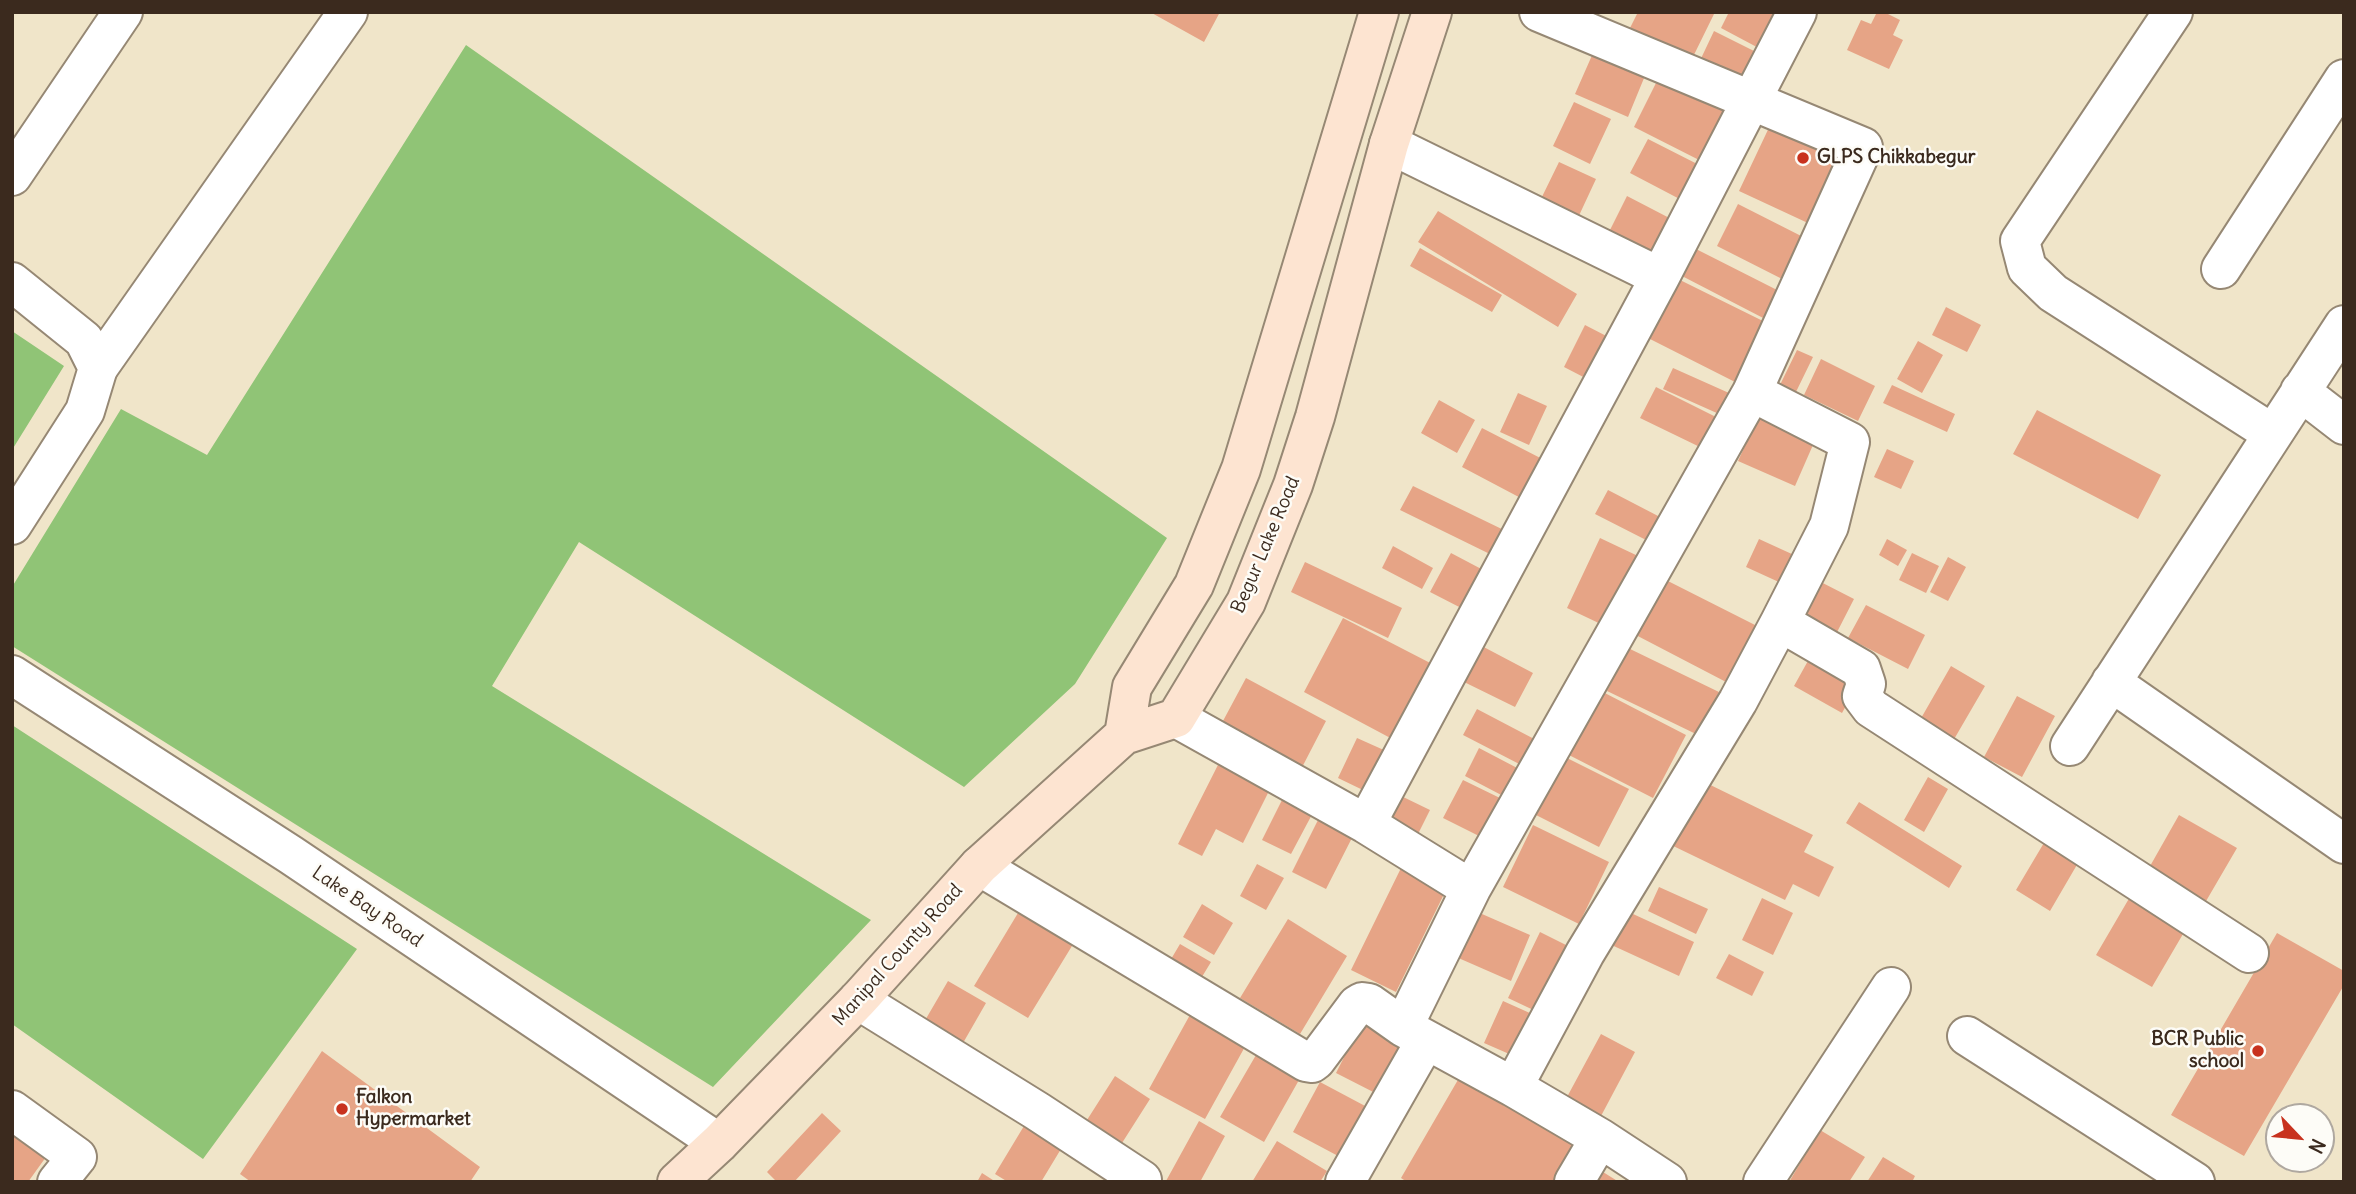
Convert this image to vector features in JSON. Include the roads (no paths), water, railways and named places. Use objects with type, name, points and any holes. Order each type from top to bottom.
[{"type":"main road","points":[[1176,719],[1124,735],[1132,687],[1194,584],[1241,469],[1379,12]]},
{"type":"main road","name":"Begur Lake Road","points":[[1176,719],[1246,602],[1293,485],[1315,417],[1394,130],[1432,12]]},
{"type":"main road","points":[[1351,104],[1394,130]]},
{"type":"main road","name":"Manipal County Road","points":[[677,1182],[719,1143],[858,1000],[979,866],[1124,735]]},
{"type":"street","points":[[12,176],[123,12]]},
{"type":"street","points":[[12,525],[85,411],[98,368],[348,12]]},
{"type":"street","points":[[1345,1182],[1415,1034],[1471,889],[1752,392],[1863,147],[1539,12]]},
{"type":"street","points":[[1366,824],[1660,277],[1797,12]]},
{"type":"street","points":[[2173,12],[2020,241],[2027,268],[2053,293],[2273,434]]},
{"type":"street","points":[[2221,269],[2344,79]]},
{"type":"street","points":[[1394,130],[1660,277]]},
{"type":"street","points":[[12,282],[84,340],[98,368]]},
{"type":"street","points":[[2070,746],[2344,325]]},
{"type":"street","points":[[2300,391],[2344,425]]},
{"type":"street","points":[[1513,1087],[1585,953],[1738,701],[1829,526],[1850,442],[1752,392]]},
{"type":"street","points":[[1780,622],[1861,669],[1866,684],[1862,696],[1871,708],[2249,953]]},
{"type":"street","name":"Lake Bay Road","points":[[12,675],[291,855],[719,1143]]},
{"type":"street","points":[[2111,682],[2344,844]]},
{"type":"street","points":[[1176,719],[1366,824],[1471,889]]},
{"type":"street","points":[[979,866],[1306,1062],[1312,1063],[1316,1060],[1357,1005],[1362,1002],[1369,1003],[1415,1034],[1600,1138],[1667,1182]]},
{"type":"street","points":[[1763,1182],[1891,987]]},
{"type":"street","points":[[858,1000],[1142,1180]]},
{"type":"street","points":[[1967,1036],[2195,1182]]},
{"type":"street","points":[[12,1110],[77,1157],[57,1182]]},
{"type":"street","points":[[1574,1182],[1600,1138]]},
{"type":"place","name":"GLPS Chikkabegur","points":[[1803,158]]},
{"type":"place","name":"BCR Public school","points":[[2258,1051]]},
{"type":"place","name":"Falkon Hypermarket","points":[[342,1109]]}]
